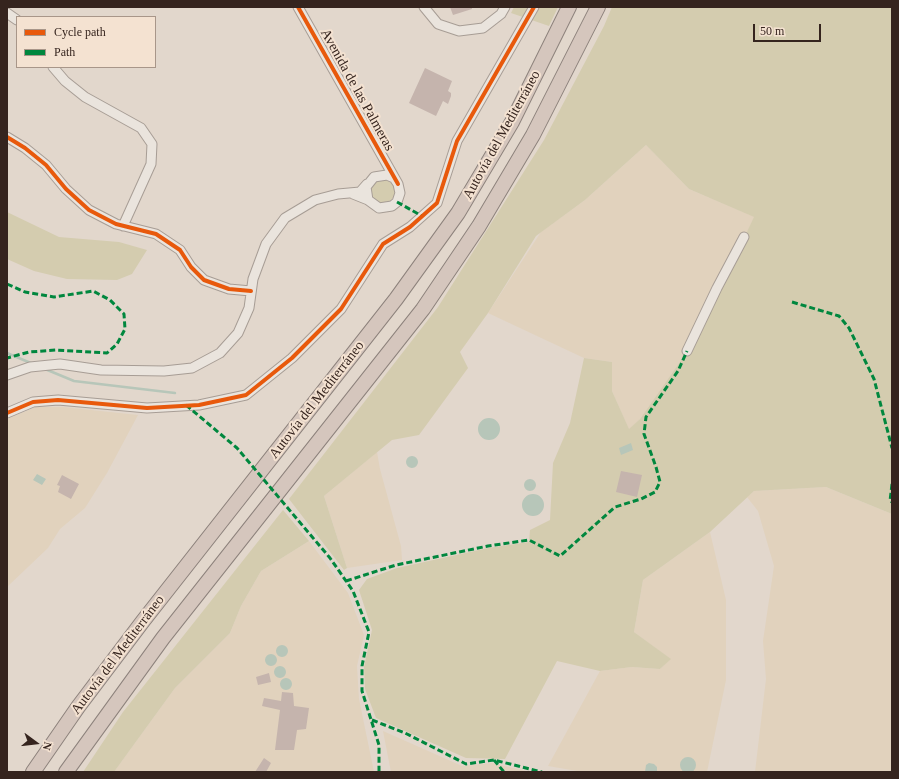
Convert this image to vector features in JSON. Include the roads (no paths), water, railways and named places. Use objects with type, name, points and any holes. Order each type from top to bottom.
[{"type":"highway","name":"Autovía del Mediterráneo","points":[[33,772],[78,707],[396,299],[458,213],[512,122],[569,7]]},
{"type":"highway","name":"Autovía del Mediterráneo","points":[[66,772],[163,638],[423,309],[479,226],[532,135],[598,7]]},
{"type":"street","name":"Avenida de las Palmeras","points":[[298,7],[398,184]]},
{"type":"street","points":[[424,7],[438,24],[459,32],[483,28],[501,14],[505,7]]},
{"type":"street","points":[[7,413],[33,402],[58,400],[148,408],[199,405],[246,395],[292,358],[341,309],[383,244],[410,227],[437,203],[457,141],[534,7]]},
{"type":"street","points":[[7,13],[16,19]]},
{"type":"street","points":[[54,68],[65,81],[85,97],[141,128],[152,144],[151,164],[123,226]]},
{"type":"street","points":[[7,137],[25,148],[46,165],[66,189],[89,210],[123,226],[156,234],[180,250],[191,267],[204,280],[230,289],[251,291]]},
{"type":"street","name":"Avenida de las Palmeras","points":[[374,176],[381,168],[382,158]]},
{"type":"street","points":[[7,375],[30,367],[60,364],[101,370],[138,372],[192,368],[220,353],[238,333],[249,308],[252,279],[266,244],[285,218],[315,200],[338,194],[353,194],[360,192],[374,176],[388,175],[394,178],[398,184],[400,193],[397,202],[392,206],[379,208],[368,200],[353,194]]},
{"type":"street","points":[[367,184],[366,195],[368,200]]},
{"type":"street","points":[[687,351],[717,288],[744,237]]},
{"type":"waterway","points":[[7,353],[33,364]]},
{"type":"waterway","points":[[45,369],[74,381],[175,393]]}]
